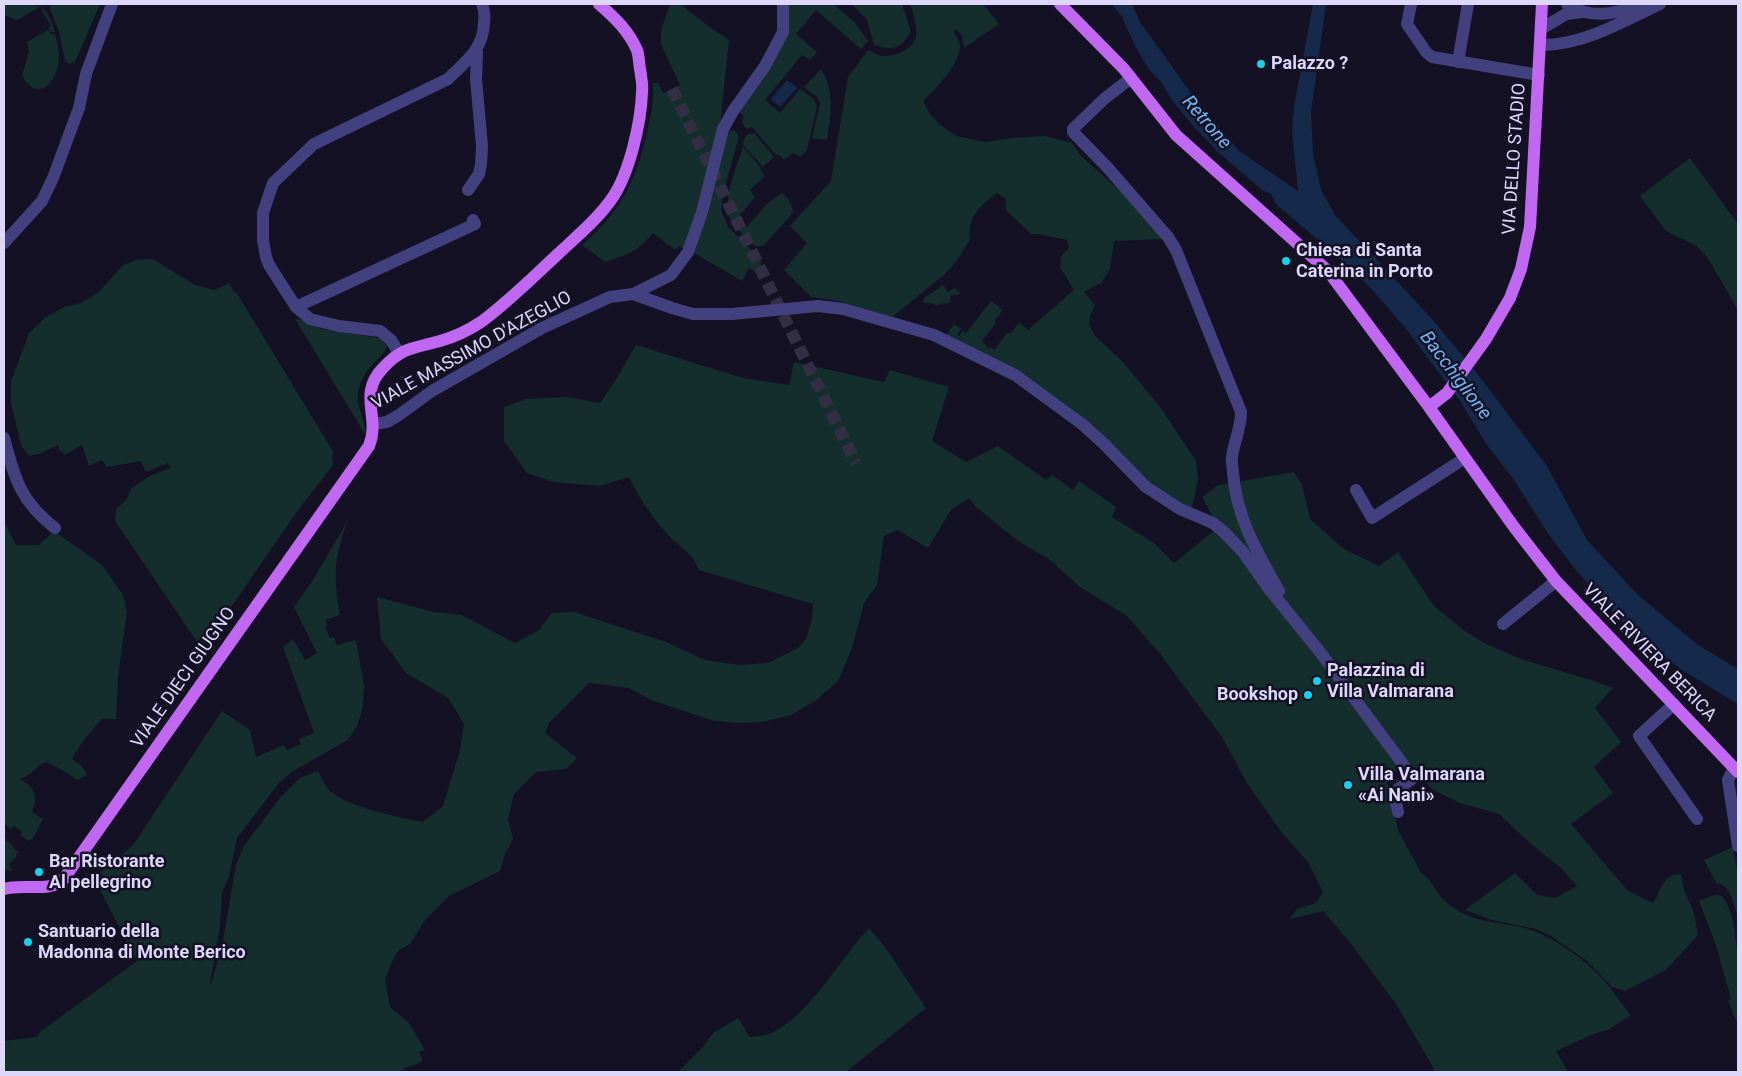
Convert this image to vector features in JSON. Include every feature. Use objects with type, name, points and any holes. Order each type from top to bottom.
[{"type":"main road","points":[[374,424],[369,393],[372,384],[383,367],[399,353],[419,345],[441,341],[461,333],[480,322],[514,295],[592,222],[614,196],[625,172],[637,132],[642,90],[638,52],[620,22],[599,4]]},
{"type":"main road","name":"VIALE RIVIERA BERICA","points":[[1060,4],[1132,78],[1176,135],[1328,270],[1430,406],[1514,527],[1556,581],[1736,770]]},
{"type":"main road","name":"VIA DELLO STADIO","points":[[1430,406],[1448,393],[1486,339],[1510,298],[1521,269],[1530,227],[1542,4]]},
{"type":"main road","name":"VIALE DIECI GIUGNO","points":[[4,889],[17,886],[54,886],[63,880],[369,446],[374,424]]},
{"type":"street","points":[[4,243],[42,201],[53,178],[79,108],[86,74],[112,4]]},
{"type":"street","points":[[468,190],[479,174],[481,164],[482,146],[476,79],[477,51],[484,34],[485,11],[482,4]]},
{"type":"street","name":"VIALE MASSIMO D'AZEGLIO","points":[[374,424],[387,422],[432,390],[542,328],[610,297],[633,294],[671,275],[688,252],[702,212],[723,129],[733,111],[765,66],[783,32],[783,4]]},
{"type":"street","points":[[1411,4],[1407,24],[1426,52],[1432,57],[1538,75]]},
{"type":"street","points":[[1458,62],[1468,4]]},
{"type":"street","points":[[1567,4],[1583,12]]},
{"type":"street","points":[[1541,29],[1566,14],[1583,12],[1606,14],[1642,4]]},
{"type":"street","points":[[1540,45],[1557,46],[1577,41],[1660,4]]},
{"type":"street","points":[[399,353],[391,340],[380,331],[339,326],[310,319],[296,307],[268,265],[262,240],[263,213],[273,183],[314,144],[448,78],[477,51]]},
{"type":"street","points":[[1132,78],[1104,100],[1073,132],[1108,168],[1168,237],[1183,264],[1241,412],[1241,426],[1232,458],[1234,486],[1241,516],[1254,547],[1279,592],[1285,610]]},
{"type":"street","points":[[296,307],[475,224],[472,220]]},
{"type":"street","points":[[633,294],[692,314],[732,314],[818,306],[831,307],[934,335],[1015,375],[1082,424],[1146,487],[1180,509],[1213,523],[1243,552],[1405,767],[1412,779],[1394,792],[1398,812]]},
{"type":"street","points":[[4,438],[19,488],[27,501],[42,518],[55,528]]},
{"type":"street","points":[[1356,490],[1372,518],[1465,458]]},
{"type":"street","name":"VIALE RIVIERA BERICA","points":[[1503,624],[1556,581]]},
{"type":"street","points":[[1674,704],[1639,736],[1697,819]]},
{"type":"street","points":[[1736,770],[1728,780],[1738,846]]},
{"type":"green space","points":[[4,4],[28,4],[41,7],[48,15],[55,32],[51,32],[48,28],[51,26],[40,7],[17,20],[4,15]]},
{"type":"green space","points":[[51,4],[100,4],[75,62],[69,64],[65,61],[59,32],[50,9]]},
{"type":"green space","points":[[670,4],[680,4],[729,40],[720,125],[703,192],[684,249],[679,246],[675,250],[653,233],[642,245],[632,252],[605,262],[582,245],[616,209],[630,184],[641,154],[651,116],[653,83],[658,83],[663,93],[680,85],[661,44],[661,30]]},
{"type":"green space","points":[[789,4],[834,4],[855,23],[868,41],[861,49],[816,10],[796,34],[817,52],[810,60],[802,55],[765,100],[780,113],[800,89],[814,99],[817,107],[807,150],[801,157],[793,153],[784,160],[779,155],[776,155],[752,127],[746,129],[742,122],[744,116],[738,112],[768,66]]},
{"type":"green space","points":[[852,4],[902,4],[911,32],[896,47],[886,48],[874,45],[867,20]]},
{"type":"green space","points":[[910,4],[983,4],[999,24],[964,48],[962,36],[956,29],[953,32],[960,44],[956,61],[946,76],[923,101],[930,114],[940,125],[957,136],[985,142],[1045,136],[1072,143],[1081,156],[1123,193],[1165,239],[1114,241],[1110,269],[1101,283],[1084,292],[1095,305],[1089,324],[1095,336],[1123,362],[1161,408],[1196,461],[1198,480],[1191,511],[1166,498],[1068,406],[1020,373],[945,337],[954,324],[961,329],[957,335],[959,336],[963,331],[966,333],[991,301],[1003,310],[982,341],[989,349],[991,347],[994,350],[1008,332],[1010,334],[1019,323],[1030,331],[1029,329],[1074,290],[1060,267],[1061,256],[1069,248],[1067,240],[1031,234],[1006,210],[1006,199],[997,193],[976,212],[971,224],[970,239],[958,259],[944,275],[891,318],[838,301],[811,297],[784,270],[807,243],[790,226],[831,181],[848,77],[868,50],[880,56],[887,56],[904,51],[912,44],[915,40],[916,31]]},
{"type":"green space","points":[[48,30],[51,34],[55,34],[58,50],[59,57],[56,73],[48,85],[38,89],[32,88],[22,75],[29,51],[27,42]]},
{"type":"green space","points":[[821,69],[828,86],[831,103],[827,140],[812,138],[820,104],[817,97],[804,87]]},
{"type":"green space","points":[[734,130],[739,136],[723,194],[721,210],[728,227],[760,258],[763,266],[758,274],[749,268],[742,281],[694,253],[728,132]]},
{"type":"green space","points":[[748,134],[755,134],[774,157],[763,167],[743,145],[744,139]]},
{"type":"green space","points":[[743,147],[761,168],[764,177],[750,190],[755,197],[740,215],[740,220],[747,227],[767,204],[782,193],[790,202],[793,210],[793,213],[763,246],[755,246],[742,234],[731,220],[728,212],[731,184]]},
{"type":"green space","points":[[1690,158],[1738,224],[1738,310],[1709,260],[1697,246],[1666,231],[1640,196]]},
{"type":"green space","points":[[153,259],[195,285],[214,290],[230,283],[234,293],[236,292],[334,453],[332,453],[333,465],[296,513],[205,645],[197,642],[115,521],[116,509],[126,500],[132,488],[148,477],[170,468],[168,463],[146,472],[141,461],[107,467],[102,460],[89,466],[82,445],[65,455],[60,451],[58,445],[39,454],[29,456],[21,445],[11,403],[11,381],[29,333],[46,317],[64,307],[81,303],[99,292],[123,265],[136,260]]},
{"type":"green space","points":[[943,285],[948,292],[954,288],[961,294],[951,295],[950,303],[938,306],[924,303],[923,299]]},
{"type":"green space","points":[[295,319],[322,329],[379,338],[387,346],[383,354],[366,373],[359,388],[357,397],[365,434]]},
{"type":"green space","points":[[636,345],[743,378],[789,385],[794,362],[884,382],[890,370],[949,387],[932,441],[966,462],[998,446],[1046,480],[1052,475],[1073,490],[1079,481],[1116,507],[1112,517],[1154,543],[1174,563],[1215,530],[1232,546],[1401,768],[1384,778],[1393,793],[1390,794],[1398,830],[1421,873],[1428,878],[1440,896],[1455,909],[1471,917],[1519,926],[1547,937],[1568,949],[1596,972],[1631,1015],[1608,1030],[1596,1033],[1556,1051],[1568,1072],[1434,1072],[1433,1067],[1396,1004],[1352,945],[1323,911],[1290,919],[1297,909],[1316,903],[1323,892],[1308,862],[1282,833],[1247,783],[1222,737],[1160,654],[1127,616],[1080,587],[1049,559],[1018,541],[975,506],[969,498],[951,510],[928,548],[898,530],[884,536],[877,585],[864,603],[852,648],[838,681],[815,701],[791,715],[763,722],[714,721],[651,700],[629,688],[589,683],[549,723],[545,733],[577,758],[566,769],[536,772],[514,794],[508,819],[513,839],[505,854],[500,871],[449,896],[425,920],[410,944],[399,950],[385,979],[390,1007],[409,1023],[425,1050],[419,1052],[422,1058],[420,1063],[400,1072],[4,1072],[4,1041],[37,1037],[40,1032],[137,961],[95,883],[101,872],[133,845],[222,711],[250,730],[256,757],[284,745],[287,750],[301,744],[299,739],[314,733],[283,647],[293,639],[305,660],[317,653],[294,607],[313,580],[348,520],[337,556],[336,567],[336,589],[340,615],[325,620],[327,626],[325,627],[330,638],[334,637],[337,645],[356,640],[364,686],[362,711],[357,726],[348,740],[293,771],[279,783],[237,838],[229,876],[222,893],[220,926],[210,984],[222,947],[236,864],[244,846],[279,799],[300,778],[318,771],[328,789],[349,802],[375,811],[423,822],[443,806],[460,750],[464,724],[448,698],[406,673],[381,639],[377,597],[434,612],[462,615],[515,643],[539,630],[552,613],[574,612],[666,642],[705,660],[739,665],[768,663],[798,648],[806,639],[812,619],[813,604],[699,570],[690,555],[671,538],[653,517],[629,477],[600,486],[553,482],[527,473],[504,441],[504,407],[526,399],[567,397],[600,403]]},
{"type":"green space","points":[[1294,472],[1302,485],[1310,519],[1344,549],[1379,566],[1398,552],[1434,606],[1465,631],[1484,643],[1521,659],[1613,688],[1595,708],[1621,742],[1594,767],[1613,793],[1571,824],[1627,890],[1653,903],[1666,880],[1681,874],[1684,890],[1694,913],[1698,935],[1666,970],[1625,991],[1612,987],[1587,961],[1551,936],[1536,929],[1492,920],[1465,910],[1515,873],[1537,895],[1555,898],[1577,886],[1561,868],[1530,843],[1499,814],[1460,803],[1433,790],[1412,767],[1214,519],[1202,497],[1218,485]]},
{"type":"green space","points":[[4,521],[16,545],[39,545],[54,531],[102,565],[123,595],[127,612],[118,677],[116,719],[102,719],[83,741],[72,759],[82,766],[87,775],[77,780],[46,762],[20,779],[29,785],[34,792],[35,801],[32,812],[43,819],[33,838],[28,841],[20,835],[22,832],[15,826],[10,829],[4,822]]},
{"type":"green space","points":[[4,830],[6,842],[8,841],[18,852],[17,856],[9,864],[12,872],[4,869]]},
{"type":"green space","points":[[1733,847],[1738,877],[1738,918],[1728,891],[1721,884],[1716,883],[1704,860]]},
{"type":"green space","points":[[1714,895],[1720,895],[1727,904],[1732,918],[1737,956],[1738,1025],[1728,1001],[1731,999],[1716,945],[1699,901]]},
{"type":"green space","points":[[869,928],[885,947],[926,1008],[846,1072],[678,1072],[703,1047],[713,1033],[738,1018],[750,1037],[767,1035],[783,1027],[810,1002]]},
{"type":"water","name":"Bacchiglione","points":[[1112,4],[1132,4],[1140,22],[1188,89],[1238,150],[1298,191],[1292,131],[1294,107],[1313,4],[1326,4],[1311,112],[1313,154],[1321,190],[1335,215],[1432,319],[1480,377],[1547,466],[1587,540],[1637,594],[1698,645],[1738,669],[1738,704],[1682,670],[1636,636],[1601,599],[1547,532],[1512,477],[1489,448],[1460,401],[1407,330],[1354,271],[1276,204],[1271,194],[1262,190],[1218,152],[1194,127],[1172,100],[1161,82],[1148,68],[1135,46],[1122,17]]},
{"type":"water","points":[[787,80],[797,88],[780,107],[771,99]]},
{"type":"tunnel","points":[[672,89],[856,463]]},
{"type":"place","name":"Palazzo ?","points":[[1261,64]]},
{"type":"place","name":"Chiesa di Santa Caterina in Porto","points":[[1286,261]]},
{"type":"place","name":"Palazzina di Villa Valmarana","points":[[1317,681]]},
{"type":"place","name":"Bookshop","points":[[1308,695]]},
{"type":"place","name":"Villa Valmarana «Ai Nani»","points":[[1348,785]]},
{"type":"place","name":"Bar Ristorante Al pellegrino","points":[[39,872]]},
{"type":"place","name":"Santuario della Madonna di Monte Berico","points":[[28,942]]},
{"type":"water label","name":"Retrone","points":[[1206,123]]}]
